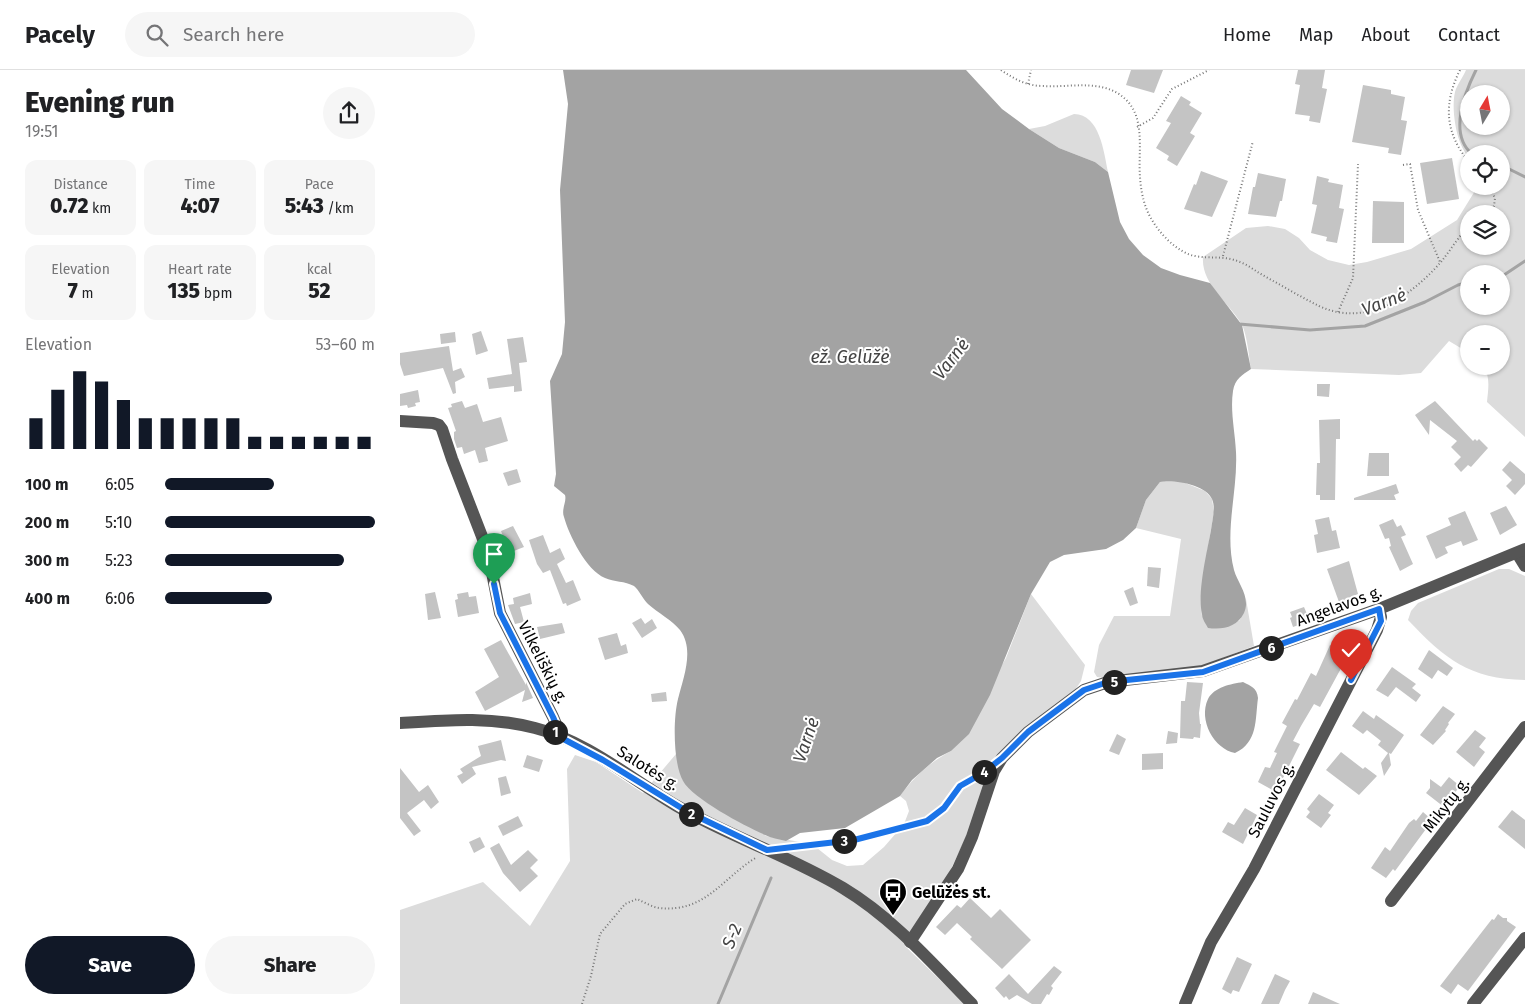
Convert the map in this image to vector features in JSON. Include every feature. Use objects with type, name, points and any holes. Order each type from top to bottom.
[{"type":"street","name":"Vilkeliškių g.","points":[[400,420],[439,425],[445,434],[452,459],[488,552],[500,613],[553,717],[556,724],[554,734]]},
{"type":"street","points":[[1521,551],[1525,566]]},
{"type":"street","name":"Angelavos g.","points":[[910,942],[954,875],[965,854],[994,771],[1002,758],[1028,732],[1084,690],[1108,682],[1203,672],[1379,609],[1521,551]]},
{"type":"street","name":"Sauluvos g.","points":[[1185,1004],[1211,942],[1254,869],[1377,630],[1381,618],[1379,609]]},
{"type":"street","name":"Salotės g.","points":[[400,723],[452,719],[495,720],[516,723],[554,734],[603,760],[688,812],[820,874],[845,889],[870,906],[910,942],[972,1004]]},
{"type":"street","name":"Mikytų g.","points":[[1391,901],[1525,728]]},
{"type":"street","points":[[1473,1004],[1525,938]]},
{"type":"path","points":[[1001,70],[1028,84],[1042,86],[1098,86],[1119,94],[1136,115],[1140,177],[1144,203],[1153,222],[1171,242],[1182,251],[1194,256],[1223,256],[1240,262],[1320,307],[1355,314],[1373,312],[1392,304],[1424,280],[1460,237]]},
{"type":"path","points":[[1028,84],[1031,70]]},
{"type":"path","points":[[1137,127],[1153,118],[1172,89],[1209,70]]},
{"type":"path","points":[[1460,70],[1453,84],[1449,99],[1449,117],[1454,141],[1460,149]]},
{"type":"path","points":[[1223,256],[1253,141]]},
{"type":"path","points":[[1338,312],[1352,278],[1358,164]]},
{"type":"path","points":[[1403,165],[1410,164],[1418,210],[1440,262]]},
{"type":"path","points":[[790,848],[854,840],[927,821],[944,808],[960,786],[983,773]]},
{"type":"path","points":[[582,1004],[591,976],[600,934],[625,904],[637,899],[658,908],[698,903],[715,891],[743,865],[767,850]]},
{"type":"shaded area","points":[[1466,70],[1525,70],[1525,437],[1487,402],[1487,375],[1510,375],[1510,325],[1460,325],[1460,348],[1449,341],[1421,373],[1399,375],[1251,369],[1243,327],[1236,315],[1216,292],[1206,276],[1204,267],[1203,257],[1246,228],[1268,226],[1285,229],[1299,238],[1310,250],[1328,260],[1349,265],[1367,262],[1411,249],[1457,220],[1460,215],[1460,255],[1510,255],[1510,205],[1466,205],[1472,195],[1510,195],[1510,145],[1462,145],[1454,116],[1456,89]]},
{"type":"shaded area","points":[[1074,114],[1090,120],[1095,127],[1102,145],[1108,172],[1095,162],[1059,148],[1029,129],[1045,126]]},
{"type":"shaded area","points":[[1169,480],[1183,482],[1205,491],[1212,499],[1214,512],[1206,559],[1201,604],[1202,616],[1239,621],[1244,612],[1246,599],[1254,646],[1199,667],[1104,678],[1097,677],[1094,672],[1099,645],[1114,616],[1170,616],[1181,539],[1136,528],[1146,500],[1160,482]]},
{"type":"shaded area","points":[[1499,569],[1509,569],[1525,576],[1525,680],[1488,676],[1459,664],[1434,646],[1408,620],[1411,611],[1418,603]]},
{"type":"shaded area","points":[[1031,594],[1085,665],[1081,681],[1072,695],[997,755],[967,835],[949,873],[905,946],[965,1004],[400,1004],[400,910],[483,882],[530,926],[570,861],[567,769],[575,755],[596,762],[643,793],[676,754],[683,781],[766,836],[812,844],[832,860],[847,866],[863,865],[884,847],[904,824],[909,811],[906,801],[900,796],[905,789],[929,765],[951,751],[1006,658]]},
{"type":"water","name":"ež. Gelūžė","points":[[563,70],[966,70],[1002,109],[1029,129],[1059,148],[1095,162],[1108,172],[1120,222],[1129,239],[1143,255],[1161,268],[1210,283],[1242,325],[1251,369],[1237,380],[1232,399],[1236,467],[1230,541],[1234,570],[1246,602],[1244,613],[1238,622],[1224,628],[1208,628],[1202,616],[1201,595],[1214,506],[1212,499],[1203,490],[1189,484],[1173,481],[1160,482],[1146,500],[1136,528],[1123,540],[1106,549],[1064,555],[1050,562],[1031,594],[990,695],[969,734],[951,751],[937,758],[912,780],[900,796],[845,828],[800,833],[786,841],[767,836],[745,825],[697,796],[683,781],[677,763],[676,752],[676,708],[685,673],[687,655],[687,646],[684,638],[677,626],[648,604],[634,586],[605,578],[591,568],[579,551],[566,524],[563,514],[565,495],[554,486],[556,474],[550,381],[562,354],[565,322],[560,190],[568,104]]},
{"type":"water","points":[[1243,682],[1253,688],[1258,698],[1252,737],[1248,743],[1235,753],[1227,750],[1215,740],[1207,724],[1205,707],[1208,699],[1214,692],[1223,687]]},
{"type":"building","points":[[1131,70],[1163,70],[1154,93],[1126,85]]},
{"type":"building","points":[[1298,70],[1325,70],[1322,88],[1327,89],[1320,123],[1309,121],[1310,116],[1295,114],[1300,85],[1295,84]]},
{"type":"building","points":[[1363,85],[1391,90],[1391,94],[1405,97],[1401,120],[1407,121],[1401,155],[1388,153],[1389,148],[1352,142]]},
{"type":"building","points":[[1181,96],[1191,102],[1189,105],[1202,113],[1190,133],[1195,136],[1177,166],[1167,160],[1169,156],[1156,148],[1171,123],[1166,121]]},
{"type":"building","points":[[1452,158],[1459,199],[1427,204],[1420,163]]},
{"type":"building","points":[[1201,171],[1228,181],[1212,217],[1184,209]]},
{"type":"building","points":[[1258,173],[1286,179],[1282,201],[1280,201],[1276,217],[1248,214],[1253,187],[1255,187]]},
{"type":"building","points":[[1317,176],[1329,179],[1328,182],[1343,185],[1339,208],[1344,209],[1337,243],[1326,241],[1327,237],[1311,233],[1317,205],[1312,204]]},
{"type":"building","points":[[1373,201],[1404,202],[1404,243],[1372,243]]},
{"type":"building","points":[[481,331],[488,351],[476,355],[472,334]]},
{"type":"building","points":[[455,332],[456,342],[441,344],[440,334]]},
{"type":"building","points":[[523,337],[527,362],[519,363],[522,391],[514,392],[514,386],[489,389],[487,378],[512,374],[507,339]]},
{"type":"building","points":[[449,346],[453,371],[461,368],[465,377],[455,382],[456,393],[453,394],[443,368],[404,376],[400,364],[400,353]]},
{"type":"building","points":[[1317,384],[1330,384],[1329,397],[1317,396]]},
{"type":"building","points":[[418,390],[420,402],[415,403],[416,406],[408,408],[407,405],[400,406],[400,394]]},
{"type":"building","points":[[462,401],[465,408],[477,404],[483,422],[501,417],[508,441],[485,448],[488,461],[479,463],[475,450],[464,454],[462,447],[457,448],[454,439],[454,432],[456,431],[448,408],[452,407],[451,404]]},
{"type":"building","points":[[1435,401],[1473,441],[1479,439],[1488,448],[1471,467],[1468,465],[1461,472],[1454,464],[1461,457],[1451,447],[1457,441],[1430,420],[1429,435],[1415,415]]},
{"type":"building","points":[[1340,419],[1340,439],[1336,439],[1335,500],[1320,500],[1320,495],[1316,495],[1317,463],[1320,463],[1319,420]]},
{"type":"building","points":[[1369,453],[1389,453],[1389,476],[1367,476]]},
{"type":"building","points":[[1510,461],[1525,474],[1525,484],[1515,495],[1506,486],[1512,480],[1502,470]]},
{"type":"building","points":[[517,469],[521,482],[508,486],[503,473]]},
{"type":"building","points":[[1396,484],[1399,493],[1394,495],[1396,500],[1354,500],[1354,498]]},
{"type":"building","points":[[1506,506],[1517,525],[1500,535],[1490,513]]},
{"type":"building","points":[[1465,511],[1478,540],[1463,546],[1461,541],[1445,547],[1448,553],[1436,559],[1426,536],[1451,525],[1448,518]]},
{"type":"building","points":[[1329,517],[1332,531],[1336,530],[1340,548],[1317,553],[1314,535],[1318,534],[1315,520]]},
{"type":"building","points":[[1393,519],[1397,527],[1401,525],[1406,535],[1401,537],[1413,564],[1400,571],[1389,547],[1391,546],[1389,538],[1385,539],[1379,525]]},
{"type":"building","points":[[513,526],[524,547],[501,556],[497,545],[505,541],[501,531]]},
{"type":"building","points":[[543,535],[550,553],[560,548],[565,559],[557,564],[566,583],[573,580],[581,600],[567,606],[566,603],[563,604],[550,570],[543,573],[537,564],[529,540]]},
{"type":"building","points":[[1349,561],[1358,594],[1339,602],[1327,569]]},
{"type":"building","points":[[1148,567],[1161,568],[1159,588],[1147,586]]},
{"type":"building","points":[[1133,587],[1138,603],[1130,606],[1124,591]]},
{"type":"building","points":[[435,592],[441,618],[428,620],[425,594]]},
{"type":"building","points":[[468,592],[469,597],[476,596],[479,613],[458,617],[455,600],[458,599],[457,594]]},
{"type":"building","points":[[530,593],[532,604],[520,607],[524,622],[515,624],[508,605],[514,604],[513,598]]},
{"type":"building","points":[[1304,607],[1310,621],[1293,627],[1290,612]]},
{"type":"building","points":[[641,618],[645,624],[652,619],[657,628],[642,638],[632,623]]},
{"type":"building","points":[[562,623],[565,633],[540,639],[537,627]]},
{"type":"building","points":[[617,633],[621,646],[626,644],[628,653],[605,660],[598,638]]},
{"type":"building","points":[[501,640],[526,685],[526,682],[533,698],[522,702],[525,690],[485,711],[475,692],[499,677],[484,649]]},
{"type":"building","points":[[1330,645],[1344,653],[1341,659],[1345,661],[1320,707],[1314,704],[1293,741],[1300,744],[1276,792],[1258,782],[1265,767],[1270,768],[1277,753],[1274,752],[1287,726],[1282,723],[1311,673],[1316,676]]},
{"type":"building","points":[[1429,650],[1453,668],[1447,676],[1438,670],[1432,679],[1418,669]]},
{"type":"building","points":[[1392,667],[1416,684],[1412,688],[1421,695],[1416,702],[1396,687],[1388,697],[1376,690]]},
{"type":"building","points":[[1187,682],[1203,683],[1199,713],[1201,724],[1200,738],[1180,738],[1181,701],[1185,701]]},
{"type":"building","points":[[666,692],[667,701],[652,702],[651,694]]},
{"type":"building","points":[[1443,706],[1455,714],[1448,723],[1446,731],[1433,745],[1420,735]]},
{"type":"building","points":[[1363,711],[1374,719],[1376,715],[1404,735],[1391,754],[1389,753],[1391,765],[1384,776],[1381,763],[1388,753],[1378,745],[1381,741],[1367,730],[1363,734],[1352,726]]},
{"type":"building","points":[[1475,730],[1486,738],[1479,747],[1485,752],[1474,767],[1456,752]]},
{"type":"building","points":[[1168,731],[1178,733],[1177,743],[1166,744]]},
{"type":"building","points":[[1117,734],[1126,739],[1119,755],[1109,751]]},
{"type":"building","points":[[501,740],[506,761],[501,760],[472,767],[476,774],[462,784],[457,776],[463,773],[460,769],[481,756],[478,746]]},
{"type":"building","points":[[1341,752],[1363,769],[1365,767],[1377,776],[1359,795],[1326,770]]},
{"type":"building","points":[[1163,753],[1163,769],[1142,770],[1142,754]]},
{"type":"building","points":[[527,755],[543,760],[539,772],[523,767]]},
{"type":"building","points":[[400,768],[419,792],[428,785],[439,802],[431,809],[424,800],[407,813],[421,831],[414,836],[400,818]]},
{"type":"building","points":[[506,776],[511,793],[501,796],[498,778]]},
{"type":"building","points":[[1449,777],[1460,786],[1444,807],[1426,793],[1430,788],[1430,779],[1441,787]]},
{"type":"building","points":[[1319,794],[1334,805],[1328,813],[1331,815],[1321,828],[1306,817],[1310,812],[1307,809]]},
{"type":"building","points":[[1245,808],[1257,815],[1243,844],[1222,832],[1228,822],[1234,825]]},
{"type":"building","points":[[1512,810],[1525,820],[1525,849],[1498,827]]},
{"type":"building","points":[[1423,812],[1431,819],[1424,827],[1426,829],[1395,871],[1393,869],[1386,878],[1371,868],[1385,847],[1390,851],[1409,823],[1414,819],[1416,821]]},
{"type":"building","points":[[518,816],[523,826],[503,836],[498,826]]},
{"type":"building","points":[[480,837],[485,847],[474,853],[469,842]]},
{"type":"building","points":[[499,843],[511,865],[528,850],[538,860],[530,868],[538,876],[520,892],[503,873],[490,848]]},
{"type":"building","points":[[970,898],[991,918],[1000,909],[1031,940],[1002,969],[970,939],[972,937],[957,923],[945,935],[936,927],[957,905],[961,908]]},
{"type":"building","points":[[1498,914],[1503,918],[1507,918],[1507,921],[1516,927],[1468,991],[1458,984],[1451,994],[1440,986],[1492,919],[1494,920]]},
{"type":"building","points":[[1237,957],[1252,964],[1239,992],[1233,990],[1231,994],[1222,989]]},
{"type":"building","points":[[1054,966],[1062,972],[1051,986],[1053,988],[1049,995],[1047,994],[1041,1004],[1032,1004],[1017,995],[1009,1000],[1006,996],[1004,998],[995,988],[1009,974],[1028,994]]},
{"type":"building","points":[[1275,974],[1290,981],[1279,1004],[1261,1004]]},
{"type":"building","points":[[1313,992],[1340,1004],[1308,1004]]},
{"type":"waterway","name":"Varnė","points":[[1465,145],[1461,136],[1461,113],[1467,90],[1476,70]]},
{"type":"waterway","name":"Varnė","points":[[1510,170],[1525,177]]},
{"type":"waterway","name":"Varnė","points":[[1510,271],[1525,261]]},
{"type":"waterway","name":"Varnė","points":[[1239,324],[1310,330],[1365,326],[1425,302],[1460,284]]},
{"type":"waterway","name":"S-2","points":[[718,1004],[771,878]]},
{"type":"place","name":"Gelūžės st.","points":[[893,916]]},
{"type":"route","points":[[494,584],[500,613],[556,724],[554,734],[569,740],[619,769],[688,812],[767,850],[854,840],[914,826],[927,821],[944,808],[960,786],[983,773],[1002,758],[1028,732],[1084,690],[1091,687],[1108,682],[1203,672],[1379,609],[1381,621],[1351,680]]}]
